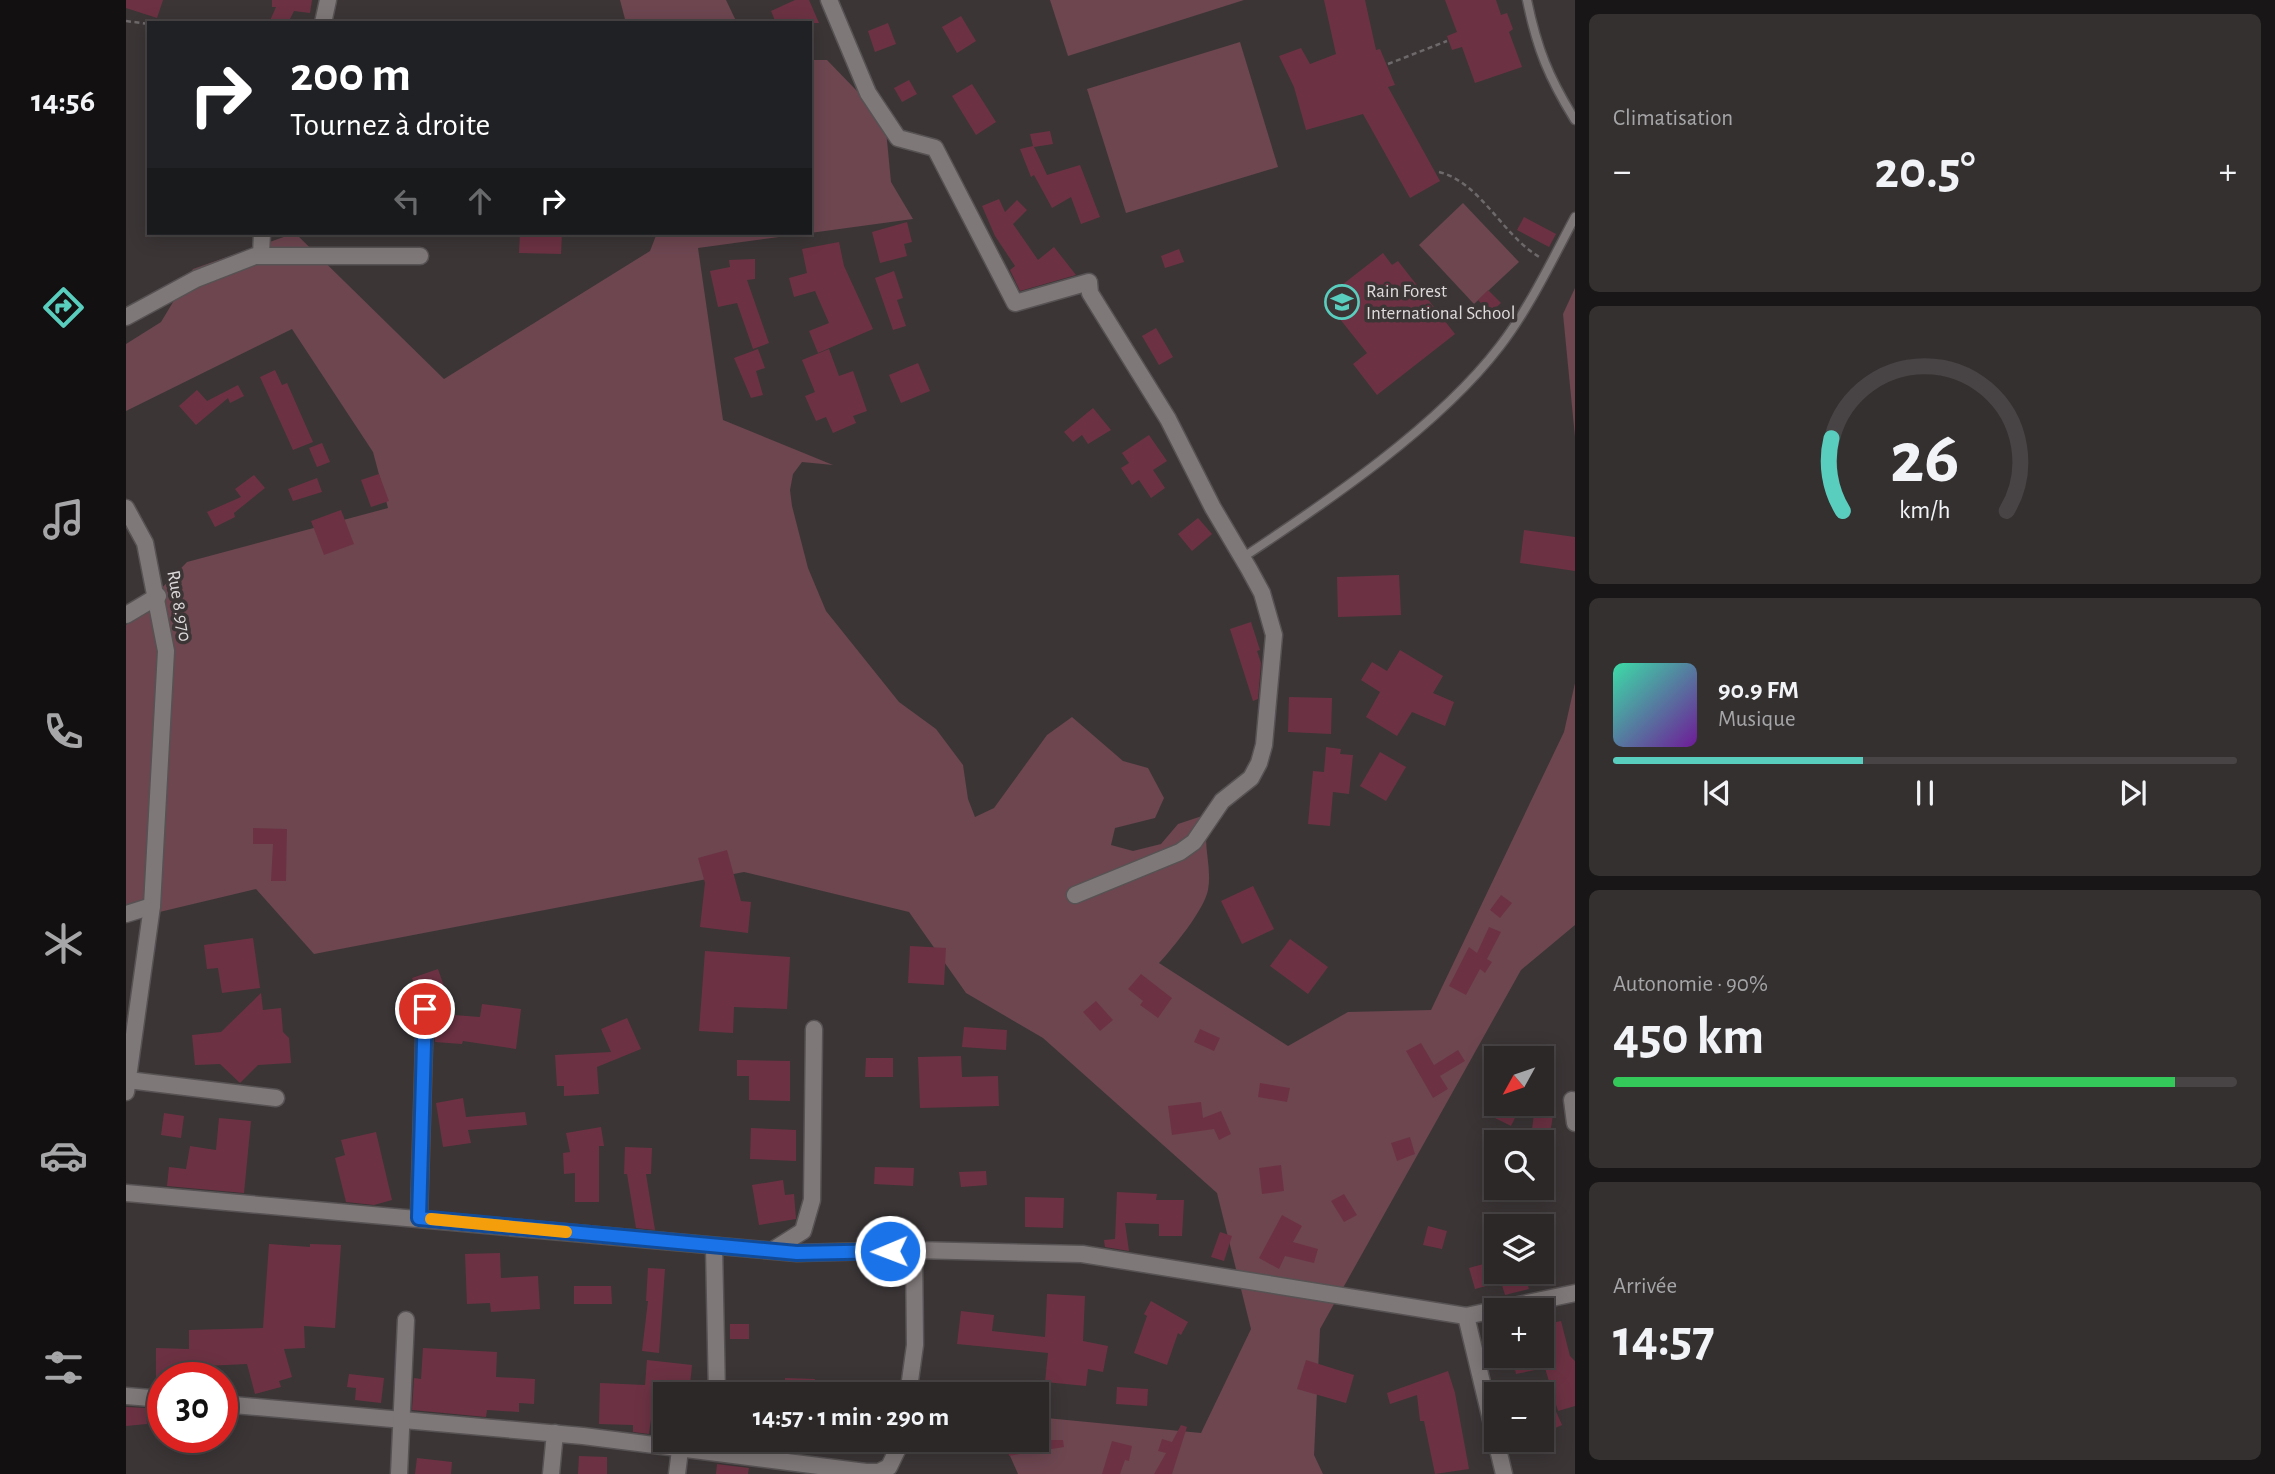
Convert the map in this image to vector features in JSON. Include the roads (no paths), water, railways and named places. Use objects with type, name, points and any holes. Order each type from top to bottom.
[{"type":"street","points":[[829,0],[874,102],[898,138],[935,148],[1015,303],[1089,282],[1090,293],[1163,411],[1262,593],[1274,635],[1264,745],[1255,771],[1237,792],[1222,801],[1194,842],[1180,852],[1075,895]]},
{"type":"street","points":[[261,255],[262,235]]},
{"type":"street","points":[[126,317],[196,279],[261,255],[420,256]]},
{"type":"street","name":"Rue 8.970","points":[[126,508],[145,543],[158,596],[166,651],[152,906],[131,1020],[127,1086]]},
{"type":"street","points":[[126,615],[158,596]]},
{"type":"street","points":[[126,914],[152,906]]},
{"type":"street","points":[[419,1218],[425,1009]]},
{"type":"street","points":[[773,1250],[803,1231],[813,1200],[814,1029]]},
{"type":"street","points":[[127,1086],[276,1098]]},
{"type":"street","points":[[1572,1100],[1575,1123]]},
{"type":"street","points":[[126,1193],[797,1253],[914,1250],[1082,1254],[1466,1317],[1575,1293]]},
{"type":"street","points":[[714,1247],[717,1382]]},
{"type":"street","points":[[910,1382],[915,1345],[914,1250]]},
{"type":"street","points":[[1466,1317],[1504,1474]]},
{"type":"street","points":[[399,1474],[406,1320]]},
{"type":"street","points":[[126,1396],[147,1398]]},
{"type":"street","points":[[238,1405],[555,1433],[653,1446]]},
{"type":"street","points":[[551,1474],[555,1433]]},
{"type":"street","points":[[677,1474],[680,1452]]},
{"type":"street","points":[[747,1452],[878,1472],[889,1467],[896,1452]]},
{"type":"lane","points":[[1527,0],[1534,36],[1549,76],[1575,120]]},
{"type":"lane","points":[[1242,558],[1320,507],[1412,433],[1468,382],[1501,345],[1575,217]]},
{"type":"place","name":"Rain Forest International School","points":[[1342,302]]}]
